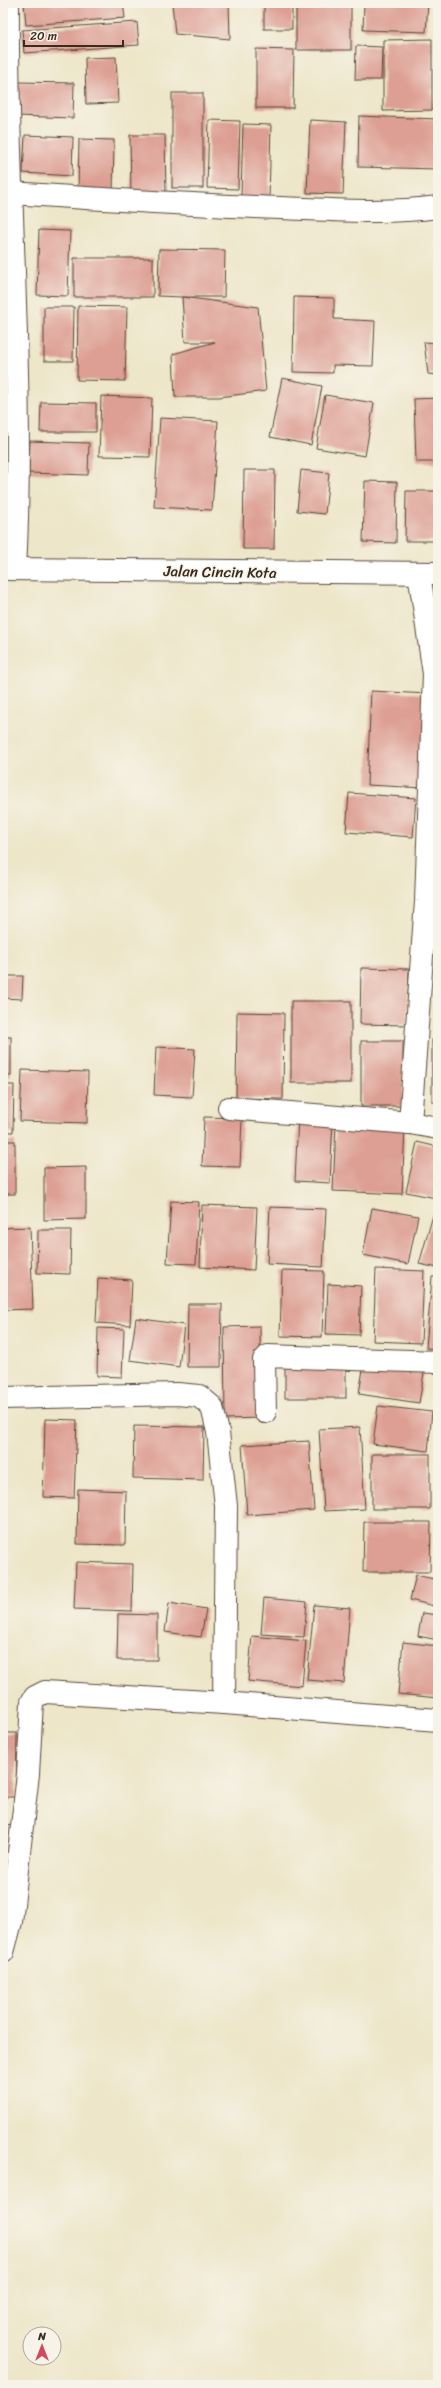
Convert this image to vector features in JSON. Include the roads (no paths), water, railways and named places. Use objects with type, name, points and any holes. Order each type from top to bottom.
[{"type":"street","points":[[8,3],[10,342],[18,519],[9,569]]},
{"type":"street","points":[[10,193],[187,205],[364,211],[404,211],[438,207]]},
{"type":"street","name":"Jalan Cincin Kota","points":[[9,569],[429,573]]},
{"type":"street","points":[[410,1123],[426,901],[434,674],[429,573]]},
{"type":"street","points":[[228,1108],[410,1123],[438,1128]]},
{"type":"street","points":[[265,1412],[262,1368],[264,1360],[268,1356],[438,1362]]},
{"type":"street","points":[[3,1398],[177,1394],[199,1396],[212,1407],[218,1432],[226,1506],[224,1703]]},
{"type":"street","points":[[3,1952],[12,1922],[28,1774],[32,1702],[35,1697],[45,1692],[224,1703],[438,1720]]}]
